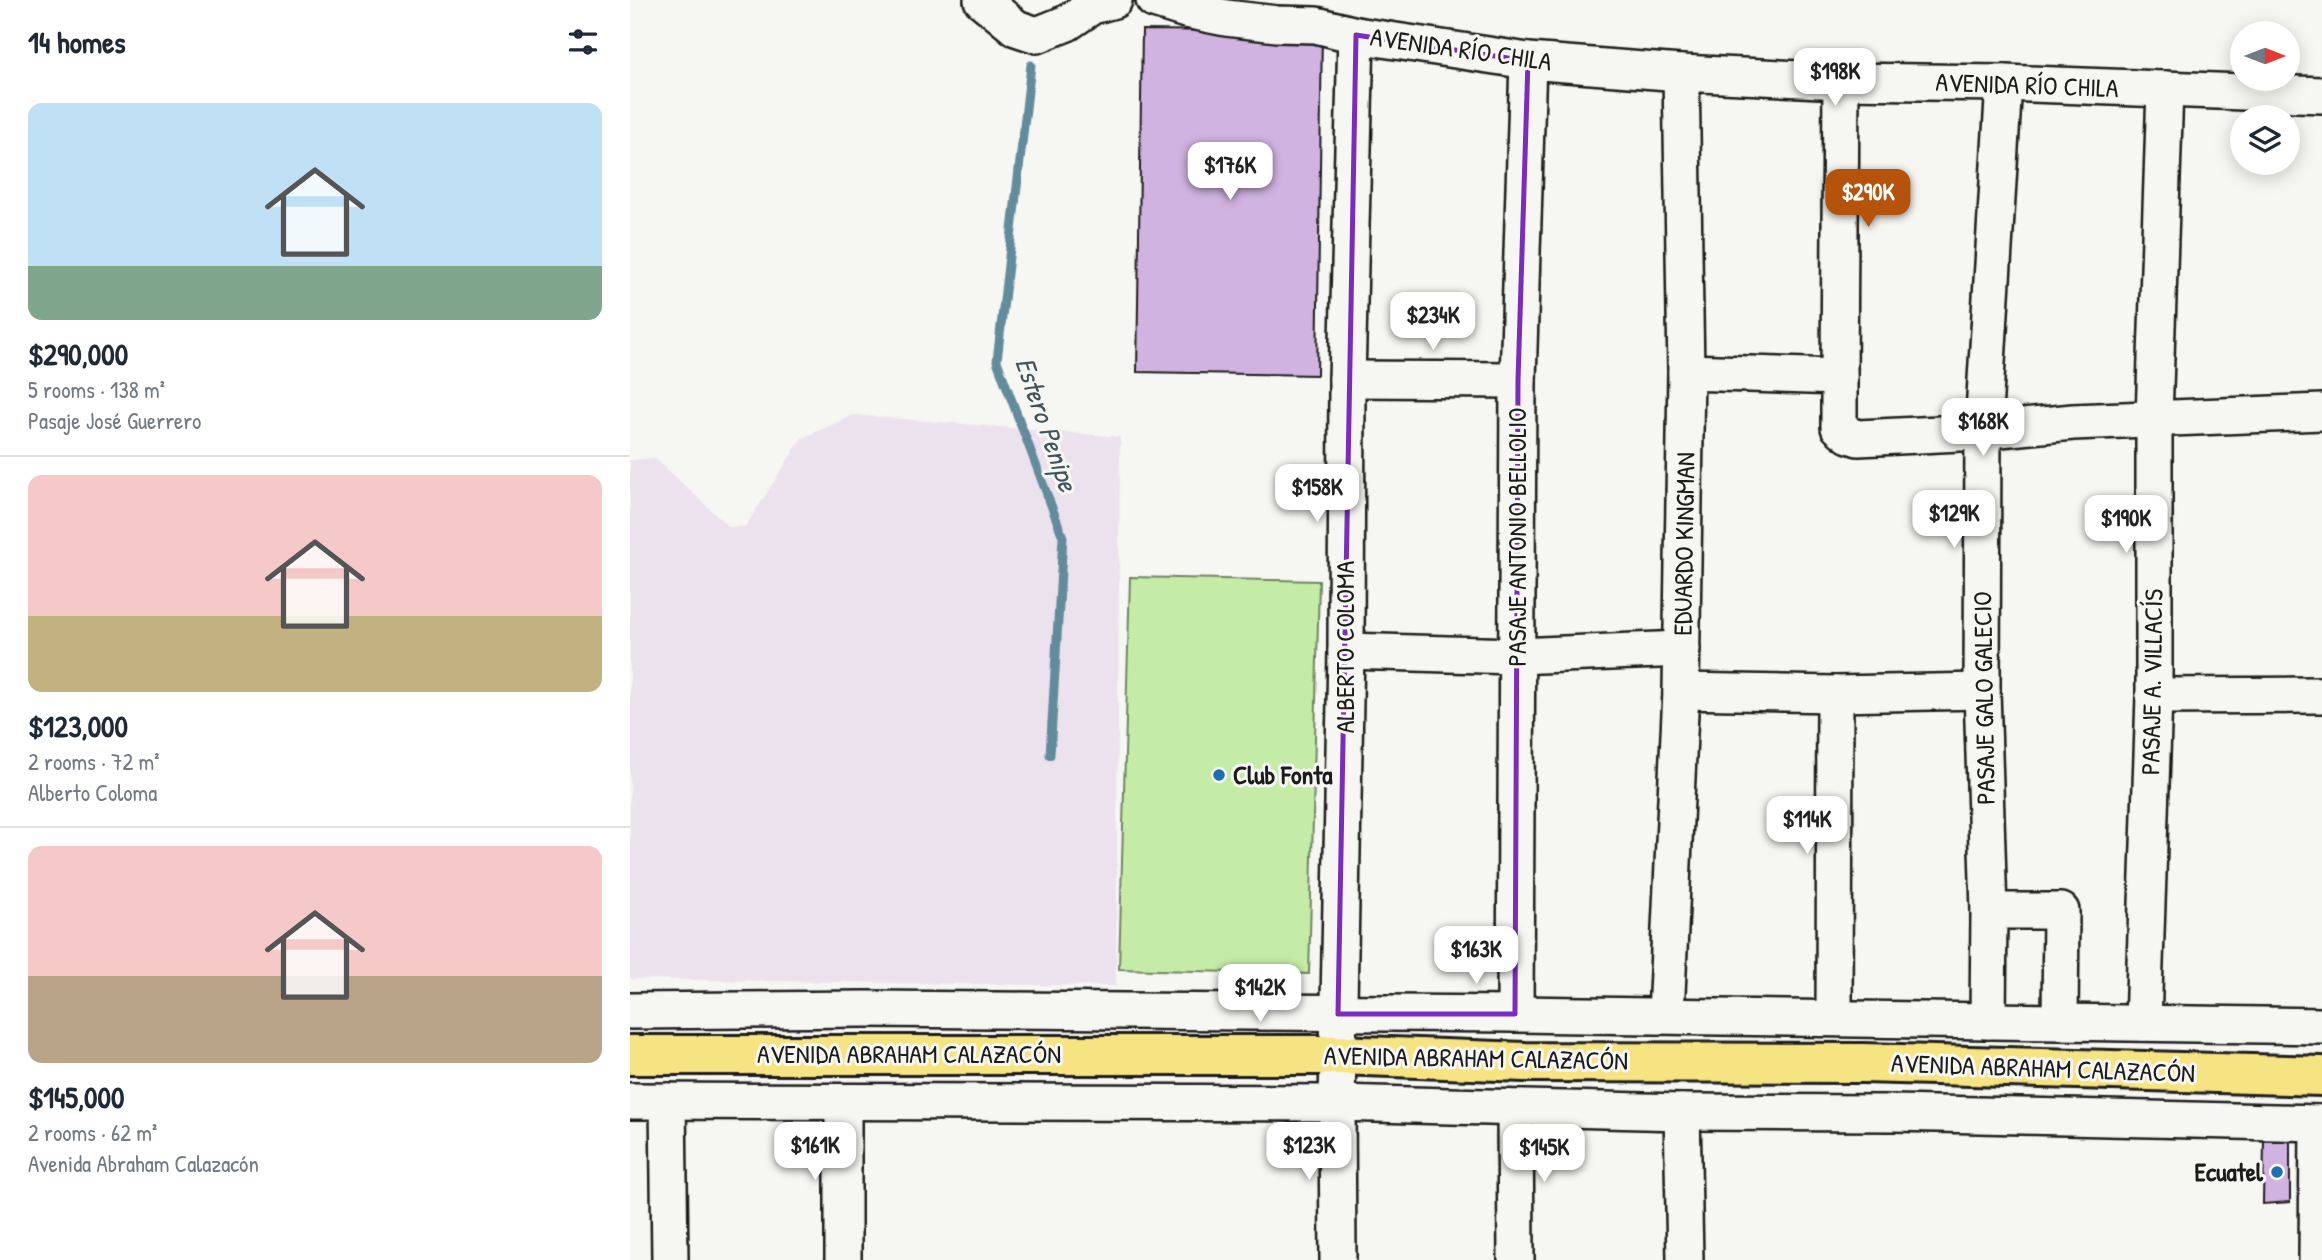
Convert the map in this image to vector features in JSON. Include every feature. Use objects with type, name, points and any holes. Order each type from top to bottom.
[{"type":"main road","name":"AVENIDA ABRAHAM CALAZACÓN","points":[[630,1055],[1338,1055],[1525,1062],[1863,1063],[2322,1076]]},
{"type":"street","points":[[982,0],[1016,27],[1037,35],[1067,23],[1092,6],[1114,0]]},
{"type":"street","name":"AVENIDA RÍO CHILA","points":[[1154,0],[1226,18],[1277,24],[1316,24],[1356,35],[1528,61],[1681,73],[1842,80],[2004,82],[2322,95]]},
{"type":"street","name":"ALBERTO COLOMA","points":[[1338,1260],[1337,1103],[1346,651],[1347,379],[1356,35]]},
{"type":"street","name":"PASAJE ANTONIO BELLOLIO","points":[[1515,1014],[1518,380],[1528,61]]},
{"type":"street","name":"EDUARDO KINGMAN","points":[[1666,1015],[1682,649],[1686,372],[1681,73]]},
{"type":"street","points":[[1842,80],[1839,427],[1849,435],[1858,438],[1961,433],[1983,429],[2154,418],[2322,412]]},
{"type":"street","name":"PASAJE GALO GALECIO","points":[[1988,1021],[1989,911],[1982,691],[1983,429],[2004,82]]},
{"type":"street","name":"PASAJE A. VILLACÍS","points":[[2143,1023],[2154,696],[2154,418],[2165,89]]},
{"type":"street","points":[[1686,372],[1839,377]]},
{"type":"street","points":[[1347,379],[1518,380]]},
{"type":"street","points":[[1346,651],[1516,656],[1682,649]]},
{"type":"street","points":[[1681,691],[1835,694],[1982,691]]},
{"type":"street","points":[[1834,1018],[1835,694]]},
{"type":"street","points":[[2154,696],[2322,695]]},
{"type":"street","points":[[1989,911],[2061,911],[2060,1021]]},
{"type":"street","name":"AVENIDA ABRAHAM CALAZACÓN","points":[[630,1011],[865,1009],[1666,1015],[2322,1026]]},
{"type":"street","name":"AVENIDA ABRAHAM CALAZACÓN","points":[[630,1101],[1337,1103],[1515,1109],[1894,1113],[2320,1123]]},
{"type":"street","points":[[668,1101],[670,1260]]},
{"type":"street","points":[[843,1102],[843,1260]]},
{"type":"street","points":[[1515,1109],[1516,1260]]},
{"type":"street","points":[[1682,1112],[1685,1260]]},
{"type":"street","points":[[2317,1260],[2320,1123]]},
{"type":"highlighted area","points":[[1356,35],[1528,61],[1518,380],[1515,1014],[1338,1014]]},
{"type":"shaded area","points":[[854,415],[1120,437],[1116,986],[630,979],[630,460],[655,458],[729,527],[745,527],[802,438]]},
{"type":"green space","name":"Club Fonta","points":[[1130,577],[1319,581],[1309,974],[1119,969]]},
{"type":"building","points":[[1142,30],[1322,32],[1317,375],[1137,372]]},
{"type":"building","name":"Ecuatel","points":[[2264,1140],[2290,1141],[2290,1202],[2263,1204]]},
{"type":"waterway","name":"Estero Penipe","points":[[1031,65],[997,361],[1063,537],[1050,755]]},
{"type":"place","name":"Club Fonta","points":[[1219,775]]},
{"type":"place","name":"Ecuatel","points":[[2277,1172]]}]
